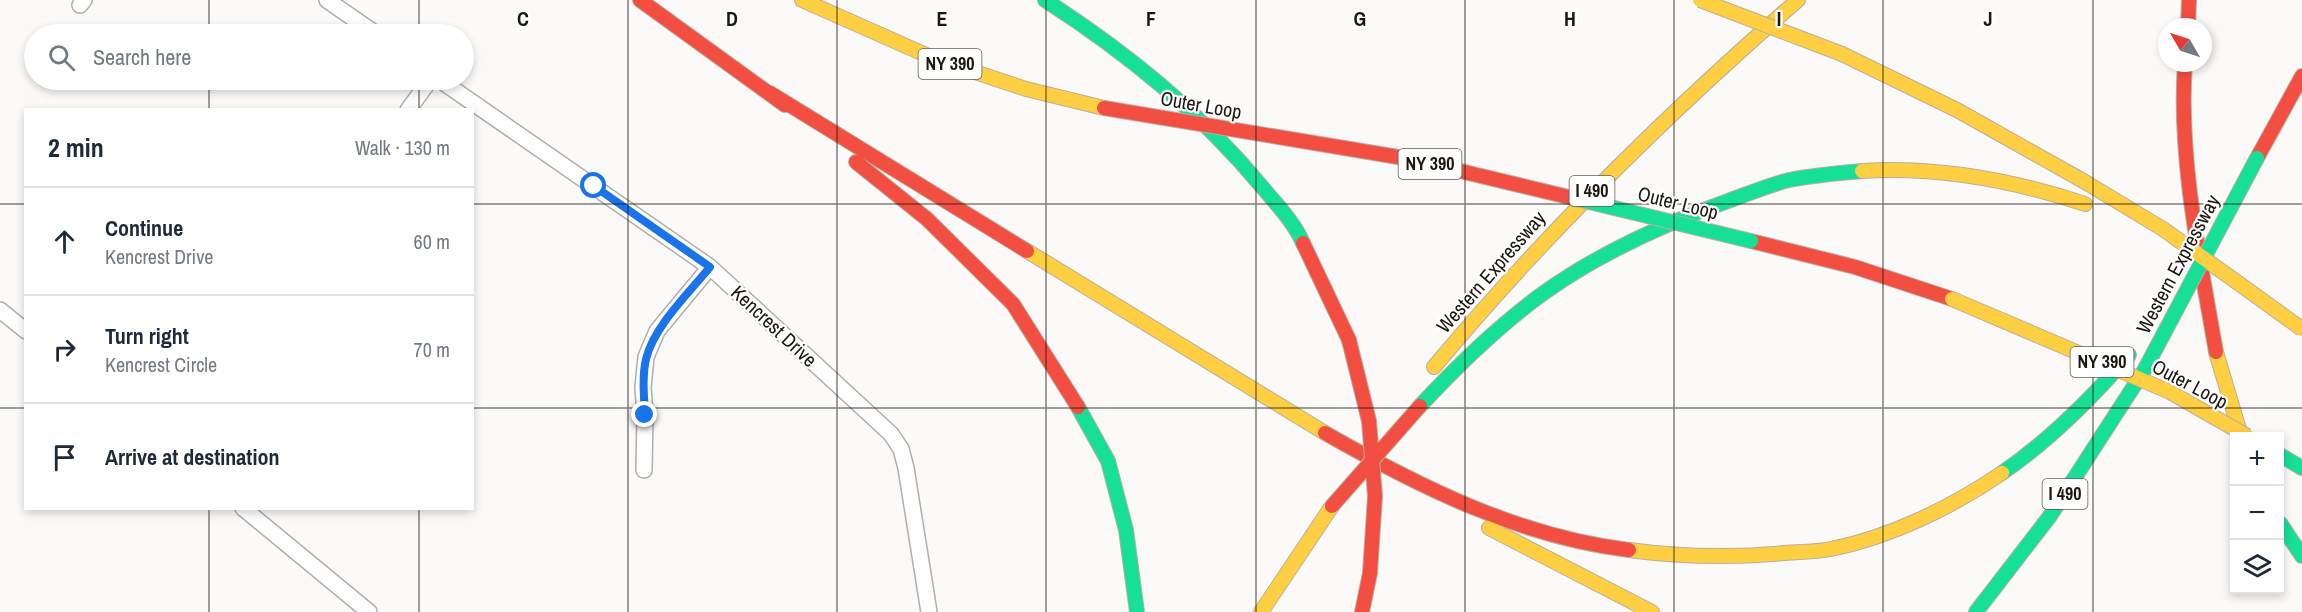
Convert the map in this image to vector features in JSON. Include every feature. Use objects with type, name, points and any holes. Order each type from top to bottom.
[{"type":"highway","points":[[640,0],[770,93],[927,219],[1013,304],[1075,401],[1108,461],[1126,530],[1137,612]]},
{"type":"highway","name":"Outer Loop","points":[[802,0],[933,58],[1026,89],[1104,108],[1410,159],[1855,267],[1952,299],[2170,392],[2240,432]]},
{"type":"highway","points":[[1045,0],[1093,31],[1183,102],[1240,160],[1297,228],[1349,340],[1369,421],[1375,496],[1370,573],[1362,612]]},
{"type":"highway","points":[[1700,0],[1842,54],[1957,110],[2163,229],[2302,330]]},
{"type":"highway","name":"Western Expressway","points":[[1261,612],[1332,506],[1413,404],[1422,383],[1560,223],[1671,115],[1798,0]]},
{"type":"highway","points":[[2188,18],[2189,0]]},
{"type":"highway","points":[[2184,72],[2183,91],[2192,213],[2218,361],[2240,432]]},
{"type":"highway","name":"Western Expressway","points":[[1976,612],[2050,516],[2145,369],[2302,76]]},
{"type":"highway","points":[[770,93],[1330,435],[1394,471],[1458,502],[1513,522],[1589,543],[1677,557],[1766,556],[1837,548],[1917,521],[2002,475],[2066,423],[2132,351]]},
{"type":"highway","points":[[2163,307],[2258,158]]},
{"type":"highway","points":[[1413,404],[1509,320],[1584,267],[1618,248],[1708,207],[1789,180],[1862,171],[1933,170],[2001,179],[2032,186],[2089,206]]},
{"type":"highway","points":[[2118,218],[2184,254],[2302,330]]},
{"type":"highway","points":[[2284,457],[2302,468]]},
{"type":"highway","points":[[1458,502],[1490,529],[1652,612]]},
{"type":"highway","points":[[2284,529],[2302,556]]},
{"type":"street","points":[[327,0],[362,24]]},
{"type":"street","points":[[409,108],[423,90]]},
{"type":"street","name":"Kencrest Drive","points":[[454,90],[710,267],[891,434],[901,449],[906,468],[929,612]]},
{"type":"street","points":[[644,470],[643,387],[646,357],[657,331],[710,267]]},
{"type":"street","points":[[0,310],[24,329]]},
{"type":"street","points":[[248,510],[369,612]]},
{"type":"traffic: fast","points":[[1045,0],[1105,41],[1188,109],[1239,160],[1290,221],[1303,243]]},
{"type":"traffic: fast","points":[[2145,369],[2257,158]]},
{"type":"traffic: fast","points":[[1420,406],[1511,318],[1545,292],[1610,252],[1680,219],[1774,184],[1807,177],[1862,171]]},
{"type":"traffic: fast","points":[[1581,200],[1751,241]]},
{"type":"traffic: fast","points":[[2002,473],[2037,447],[2069,418],[2129,355]]},
{"type":"traffic: fast","points":[[1976,612],[2050,516],[2145,369]]},
{"type":"traffic: fast","points":[[1078,407],[1108,461],[1126,530],[1137,612]]},
{"type":"traffic: fast","points":[[2284,457],[2302,468]]},
{"type":"traffic: fast","points":[[2284,529],[2302,556]]},
{"type":"traffic: slow","points":[[802,0],[933,58],[1026,89],[1104,108]]},
{"type":"traffic: slow","points":[[1700,0],[1842,54]]},
{"type":"traffic: slow","points":[[1434,367],[1519,270],[1608,176],[1701,87],[1798,0]]},
{"type":"traffic: slow","points":[[1842,54],[1957,110],[2085,182]]},
{"type":"traffic: slow","points":[[1862,171],[1919,171],[1975,177],[2030,188],[2085,204]]},
{"type":"traffic: slow","points":[[2085,182],[2163,229],[2302,329]]},
{"type":"traffic: slow","points":[[1027,251],[1325,433]]},
{"type":"traffic: slow","points":[[1952,299],[2170,392],[2240,432]]},
{"type":"traffic: slow","points":[[2216,352],[2240,432]]},
{"type":"traffic: slow","points":[[1629,550],[1726,556],[1831,549],[1898,529],[1963,498],[2002,473]]},
{"type":"traffic: slow","points":[[1261,612],[1332,506]]},
{"type":"traffic: slow","points":[[1489,528],[1652,612]]},
{"type":"traffic: jam","points":[[640,0],[785,105]]},
{"type":"traffic: jam","points":[[2188,18],[2189,0]]},
{"type":"traffic: jam","points":[[2185,72],[2185,135],[2192,208],[2216,352]]},
{"type":"traffic: jam","points":[[2257,158],[2302,76]]},
{"type":"traffic: jam","points":[[770,93],[1027,251]]},
{"type":"traffic: jam","points":[[1104,108],[1410,159],[1581,200]]},
{"type":"traffic: jam","points":[[856,162],[927,219],[1013,304],[1078,407]]},
{"type":"traffic: jam","points":[[1751,241],[1855,267],[1952,299]]},
{"type":"traffic: jam","points":[[1303,243],[1349,340]]},
{"type":"traffic: jam","points":[[1349,340],[1369,421],[1375,496],[1370,573]]},
{"type":"traffic: jam","points":[[1332,506],[1420,406]]},
{"type":"traffic: jam","points":[[1325,433],[1434,490],[1510,522],[1549,534],[1629,550]]},
{"type":"traffic: jam","points":[[1362,612],[1370,573]]},
{"type":"route","points":[[594,186],[710,267],[657,331],[646,357],[643,387],[645,415]]}]
